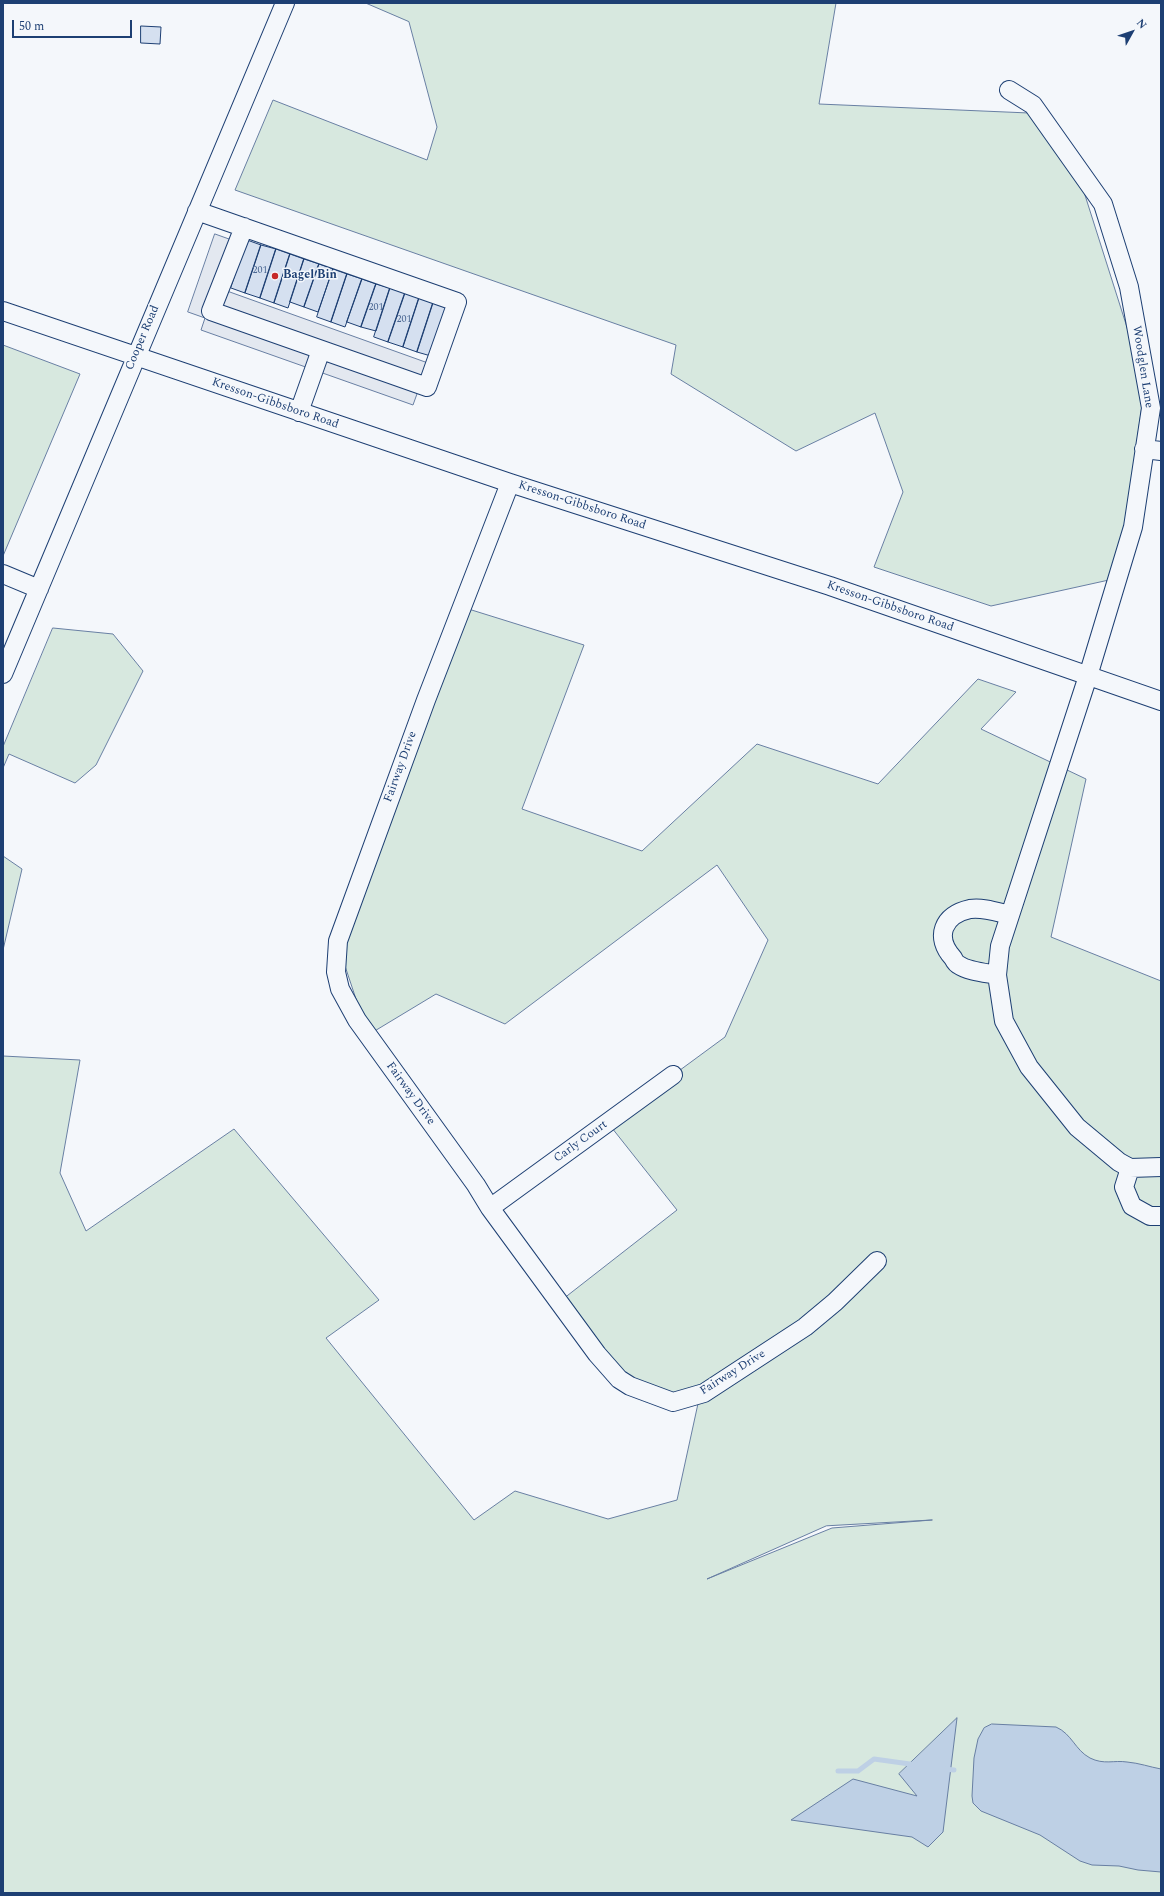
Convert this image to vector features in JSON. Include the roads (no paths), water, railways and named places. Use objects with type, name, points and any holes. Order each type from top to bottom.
[{"type":"street","name":"Cooper Road","points":[[3,674],[285,3]]},
{"type":"street","name":"Woodglen Lane","points":[[1010,90],[1032,105],[1103,204],[1129,287],[1151,408],[1153,450],[1133,527],[1088,676],[1000,946],[997,975],[1004,1021],[1029,1067],[1077,1128],[1119,1162],[1130,1168]]},
{"type":"street","points":[[197,210],[457,302],[427,387],[211,311],[244,227]]},
{"type":"street","name":"Kresson-Gibbsboro Road","points":[[3,311],[510,483],[830,586],[1161,701]]},
{"type":"street","points":[[299,412],[321,350]]},
{"type":"street","name":"Fairway Drive","points":[[510,483],[426,700],[340,933],[336,972],[340,989],[357,1020],[476,1185],[490,1208],[597,1354],[619,1379],[630,1386],[673,1402],[704,1393],[805,1327],[835,1302],[878,1260]]},
{"type":"street","points":[[3,574],[39,588]]},
{"type":"street","points":[[997,975],[959,966],[946,951],[942,938],[946,923],[956,914],[971,909],[989,910],[1010,915]]},
{"type":"street","name":"Carly Court","points":[[490,1208],[673,1075]]},
{"type":"street","points":[[1161,1167],[1130,1168],[1124,1187],[1132,1206],[1150,1216],[1161,1216]]},
{"type":"water","points":[[957,1718],[943,1832],[928,1847],[912,1837],[791,1820],[853,1779],[917,1796],[899,1774]]},
{"type":"water","points":[[992,1724],[1056,1727],[1066,1734],[1085,1755],[1095,1760],[1104,1762],[1131,1763],[1161,1769],[1161,1872],[1138,1870],[1119,1866],[1092,1865],[1080,1861],[1040,1835],[981,1811],[973,1803],[972,1796],[974,1758],[978,1739],[984,1728]]},
{"type":"waterway","points":[[838,1771],[858,1771],[874,1759],[917,1765]]},
{"type":"waterway","points":[[944,1769],[954,1770]]},
{"type":"place","name":"Bagel Bin","points":[[275,276]]}]
